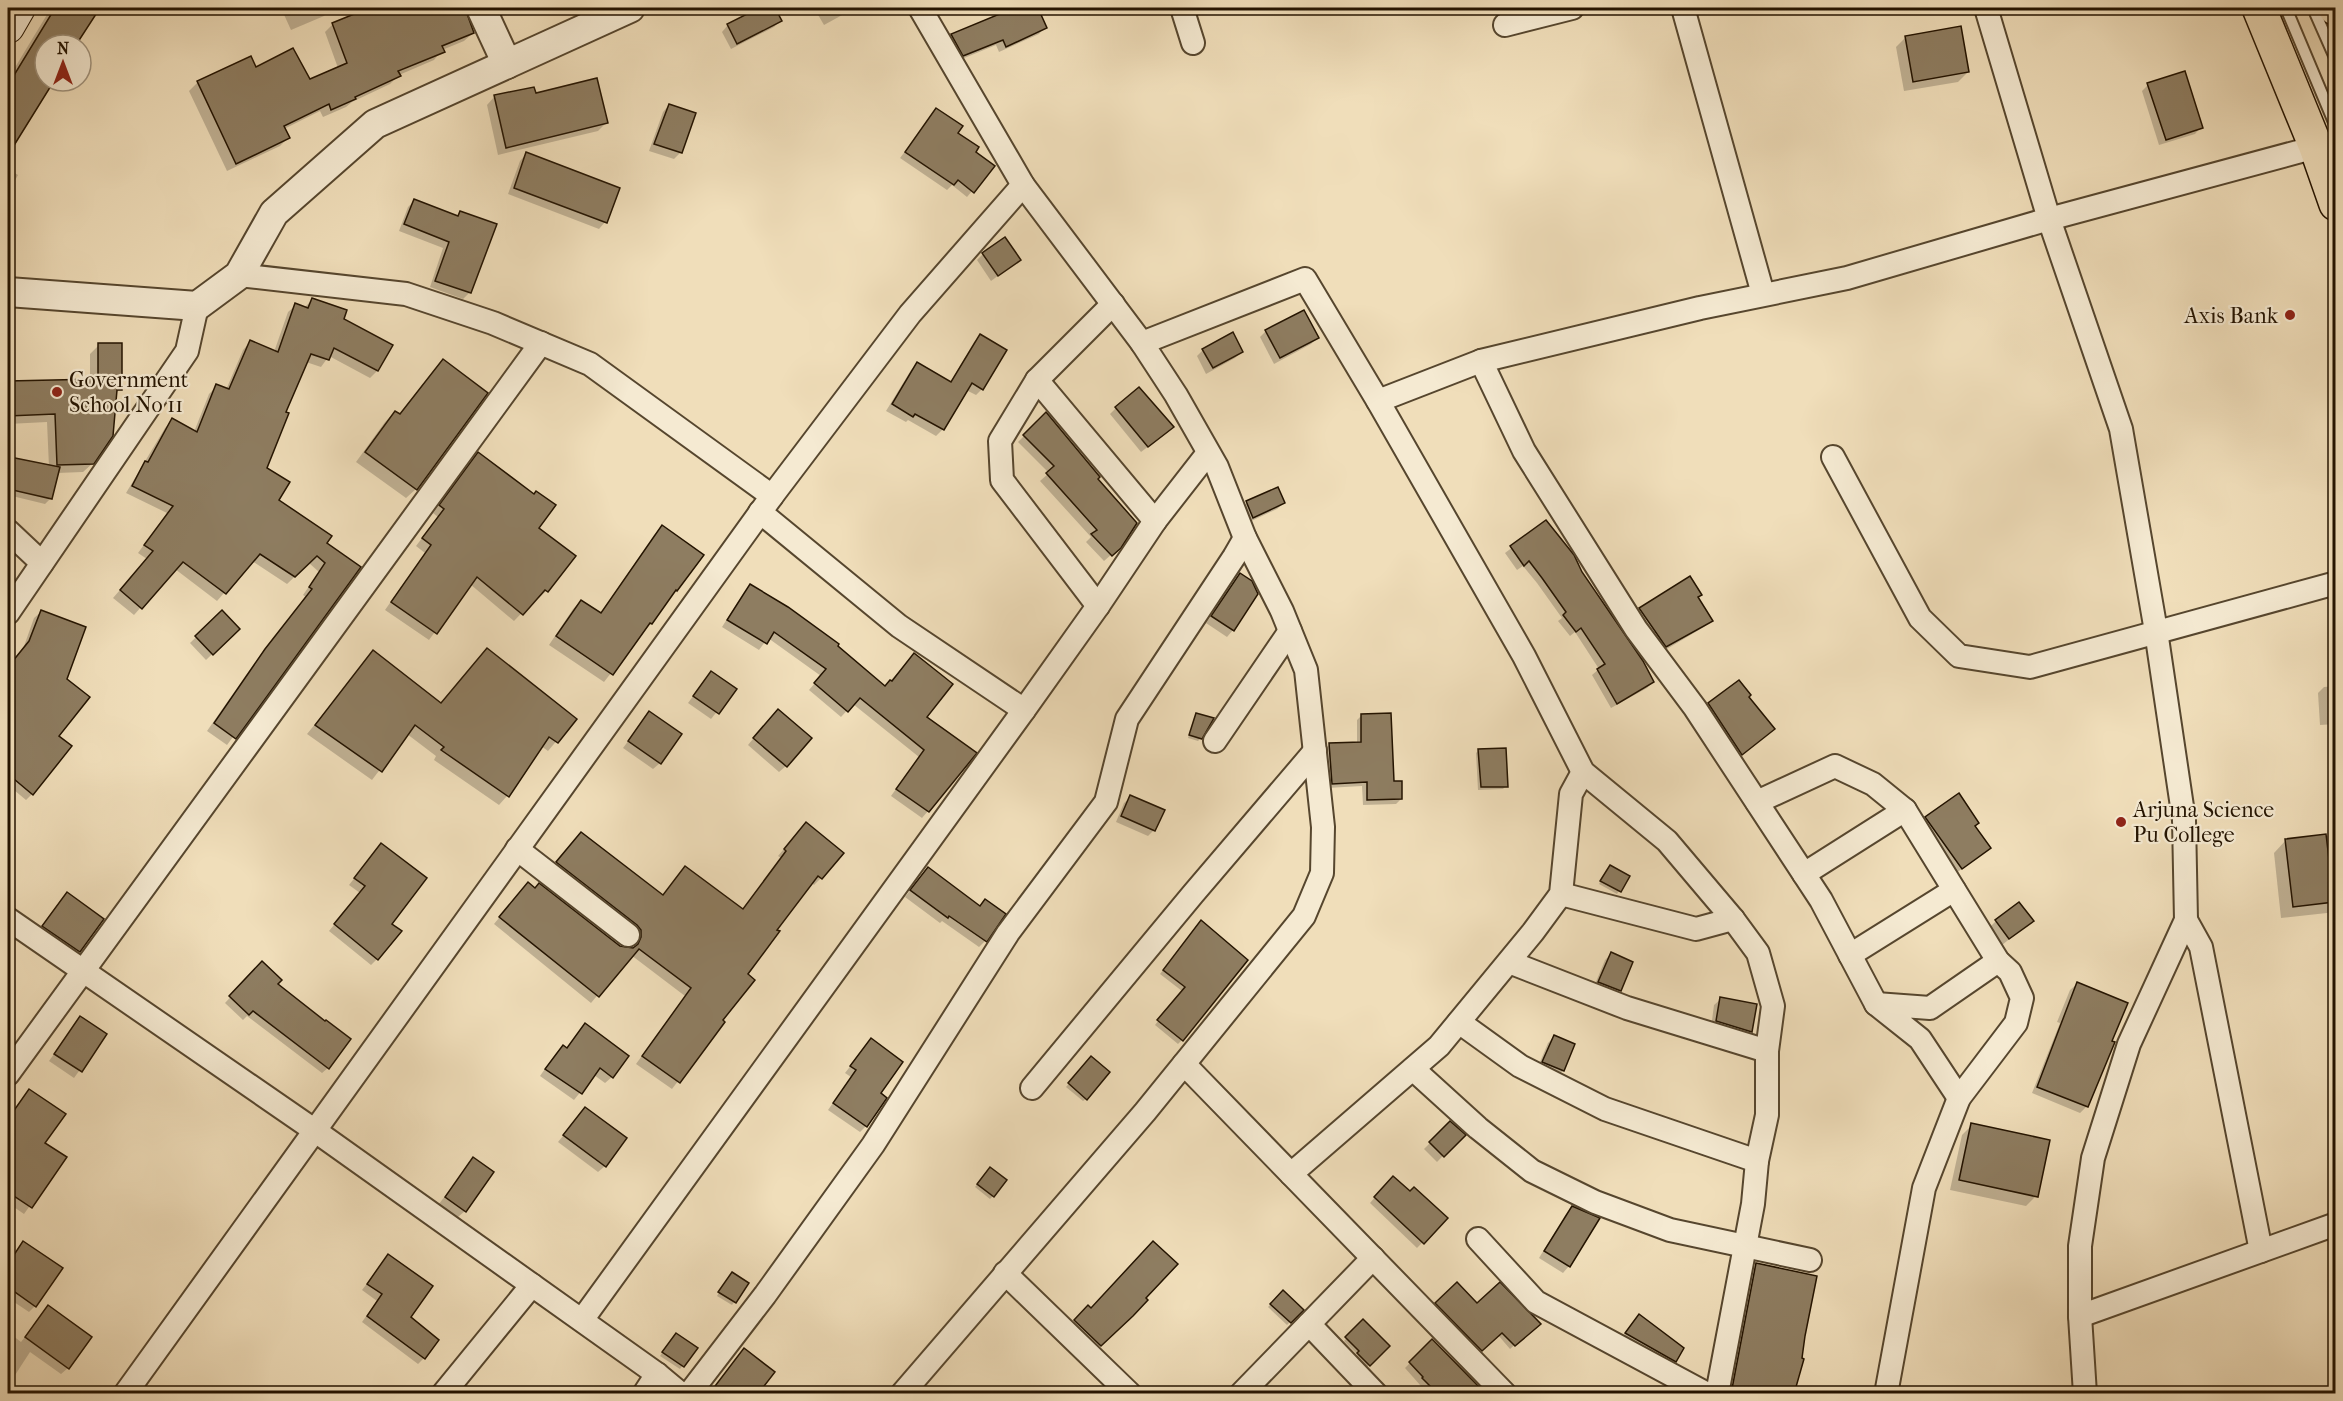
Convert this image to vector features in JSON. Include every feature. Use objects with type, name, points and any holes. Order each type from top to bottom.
[{"type":"main road","points":[[8,27],[19,8]]},
{"type":"main road","points":[[2259,8],[2326,137],[2336,204]]},
{"type":"street","points":[[481,8],[507,64]]},
{"type":"street","points":[[8,292],[197,306],[239,275],[274,213],[375,124],[630,8]]},
{"type":"street","points":[[902,1394],[1184,1064],[1304,916],[1322,873],[1323,827],[1306,670],[1282,611],[1245,538],[1217,467],[1176,395],[1142,343],[1023,185],[920,8]]},
{"type":"street","points":[[1182,8],[1193,43]]},
{"type":"street","points":[[1505,25],[1572,8]]},
{"type":"street","points":[[1683,8],[1763,294]]},
{"type":"street","points":[[1986,8],[2049,219],[2121,429],[2156,631],[2184,820],[2186,920],[2129,1044],[2093,1158],[2080,1246],[2080,1316],[2085,1394]]},
{"type":"street","points":[[1378,401],[1481,361],[1763,294],[1847,278],[2326,137]]},
{"type":"street","points":[[125,1394],[766,504],[910,314],[1023,185]]},
{"type":"street","points":[[239,275],[406,294],[493,322],[590,364],[766,504],[899,626],[1024,710]]},
{"type":"street","points":[[1142,343],[1305,279],[1378,401],[1524,656],[1583,772],[1667,841],[1733,919],[1758,953],[1773,1006],[1767,1051],[1767,1115],[1757,1161],[1753,1204],[1717,1394]]},
{"type":"street","points":[[1098,606],[1002,480],[1000,441],[1037,380],[1113,304]]},
{"type":"street","points":[[8,613],[187,351],[197,306]]},
{"type":"street","points":[[8,1074],[541,344]]},
{"type":"street","points":[[1481,361],[1524,451],[1636,629],[1695,708],[1821,900],[1876,1004],[1920,1039],[1959,1098]]},
{"type":"street","points":[[1037,380],[1155,521]]},
{"type":"street","points":[[582,1320],[1024,710],[1155,521],[1208,453]]},
{"type":"street","points":[[1833,458],[1920,618],[1959,656],[2030,667],[2336,583]]},
{"type":"street","points":[[8,531],[42,563]]},
{"type":"street","points":[[689,1394],[765,1295],[866,1154],[1008,933],[1106,802],[1127,720],[1245,538]]},
{"type":"street","points":[[1215,741],[1290,631]]},
{"type":"street","points":[[1032,1088],[1315,751]]},
{"type":"street","points":[[1757,802],[1835,766],[1873,784],[1905,810],[1998,961],[2010,972],[2022,998],[2016,1023],[1959,1098],[1924,1188],[1886,1394]]},
{"type":"street","points":[[1291,1174],[1439,1046],[1509,962],[1561,894],[1571,794],[1583,772]]},
{"type":"street","points":[[1804,874],[1905,810]]},
{"type":"street","points":[[517,849],[628,934]]},
{"type":"street","points":[[1850,956],[1954,890]]},
{"type":"street","points":[[1561,894],[1696,929],[1733,919]]},
{"type":"street","points":[[8,919],[314,1130],[532,1284],[657,1374],[681,1394]]},
{"type":"street","points":[[2186,920],[2201,947],[2261,1251]]},
{"type":"street","points":[[1876,1004],[1930,1008],[1998,961]]},
{"type":"street","points":[[1509,962],[1627,1008],[1767,1051]]},
{"type":"street","points":[[1459,1022],[1520,1066],[1605,1109],[1757,1161]]},
{"type":"street","points":[[1184,1064],[1505,1394]]},
{"type":"street","points":[[1413,1069],[1478,1128],[1532,1171],[1595,1202],[1670,1230],[1810,1260]]},
{"type":"street","points":[[2080,1316],[2336,1224]]},
{"type":"street","points":[[1478,1239],[1536,1302],[1707,1394]]},
{"type":"street","points":[[1241,1394],[1373,1258]]},
{"type":"street","points":[[1005,1273],[1130,1394]]},
{"type":"street","points":[[443,1394],[532,1284]]},
{"type":"street","points":[[1309,1324],[1376,1394]]},
{"type":"street","points":[[644,1394],[657,1374]]},
{"type":"lane","points":[[2286,8],[2326,137]]},
{"type":"lane","points":[[2313,8],[2336,60]]},
{"type":"building","points":[[55,8],[100,8],[84,33],[40,33]]},
{"type":"building","points":[[369,8],[465,8],[474,33],[442,46],[445,52],[398,71],[401,76],[355,97],[356,99],[331,110],[329,104],[284,126],[290,138],[236,164],[197,81],[251,56],[256,67],[293,48],[310,79],[347,63],[332,23]]},
{"type":"building","points":[[759,8],[775,8],[782,21],[737,44],[727,24]]},
{"type":"building","points":[[1014,8],[1038,8],[1047,28],[1006,47],[1003,40],[963,56],[951,34]]},
{"type":"building","points":[[1961,26],[1969,72],[1913,82],[1905,36]]},
{"type":"building","points":[[33,44],[33,93],[47,93],[8,155],[8,85]]},
{"type":"building","points":[[2185,71],[2203,128],[2166,140],[2147,83]]},
{"type":"building","points":[[597,78],[608,123],[506,148],[494,95],[534,87],[536,93]]},
{"type":"building","points":[[669,104],[696,113],[682,153],[654,144]]},
{"type":"building","points":[[936,108],[963,126],[958,133],[979,147],[976,152],[995,166],[974,193],[958,180],[954,185],[905,152]]},
{"type":"building","points":[[526,152],[620,188],[607,223],[514,188]]},
{"type":"building","points":[[414,199],[458,216],[460,211],[497,224],[471,293],[435,281],[449,242],[404,224]]},
{"type":"building","points":[[1005,237],[1021,260],[998,276],[982,253]]},
{"type":"building","points":[[312,298],[347,310],[344,319],[393,345],[378,371],[334,348],[329,360],[311,354],[286,412],[289,413],[267,468],[290,482],[279,500],[332,536],[327,543],[361,567],[236,739],[214,723],[265,649],[312,589],[309,587],[325,563],[317,556],[295,577],[260,554],[226,594],[183,562],[142,609],[120,590],[153,551],[144,545],[173,506],[132,486],[172,418],[197,432],[216,384],[229,389],[250,340],[278,352],[295,303],[308,308]]},
{"type":"building","points":[[1304,310],[1319,338],[1280,358],[1265,330]]},
{"type":"building","points":[[1233,332],[1243,352],[1213,368],[1202,349]]},
{"type":"building","points":[[980,334],[1007,350],[983,390],[972,383],[944,430],[915,414],[913,417],[892,404],[917,362],[951,382]]},
{"type":"building","points":[[98,343],[122,343],[122,390],[117,390],[113,436],[94,464],[57,465],[55,414],[8,416],[8,381],[98,379]]},
{"type":"building","points":[[443,359],[488,393],[417,490],[365,452],[395,411],[400,414]]},
{"type":"building","points":[[1139,387],[1174,427],[1148,447],[1115,407]]},
{"type":"building","points":[[1046,412],[1100,477],[1098,479],[1137,523],[1121,548],[1112,556],[1091,534],[1097,530],[1046,473],[1054,466],[1023,435]]},
{"type":"building","points":[[478,452],[534,494],[536,491],[556,505],[539,528],[576,556],[548,592],[545,590],[523,615],[477,577],[437,634],[391,602],[431,545],[422,538],[444,509],[439,505]]},
{"type":"building","points":[[10,457],[60,467],[52,499],[8,489]]},
{"type":"building","points":[[1278,487],[1285,503],[1253,518],[1246,501]]},
{"type":"building","points":[[1546,520],[1574,555],[1582,572],[1643,661],[1654,682],[1617,704],[1597,669],[1605,664],[1581,628],[1576,632],[1563,615],[1566,612],[1529,561],[1524,566],[1510,546]]},
{"type":"building","points":[[662,525],[704,555],[652,624],[650,623],[613,675],[556,636],[581,600],[601,613]]},
{"type":"building","points":[[1240,573],[1252,581],[1258,594],[1234,631],[1211,616]]},
{"type":"building","points":[[1690,576],[1702,595],[1698,597],[1713,621],[1666,647],[1639,608]]},
{"type":"building","points":[[750,584],[788,607],[839,644],[838,646],[885,686],[890,680],[892,681],[914,653],[953,684],[927,717],[977,753],[929,812],[896,789],[924,750],[860,698],[848,712],[814,683],[826,669],[774,632],[767,644],[727,620]]},
{"type":"building","points":[[41,610],[86,627],[67,679],[90,697],[59,736],[72,746],[33,795],[8,774],[8,667],[29,641]]},
{"type":"building","points":[[222,610],[240,629],[213,655],[195,636]]},
{"type":"building","points":[[487,648],[577,719],[558,743],[549,737],[509,797],[441,750],[444,747],[415,725],[382,772],[315,725],[373,650],[441,703]]},
{"type":"building","points":[[711,671],[737,689],[719,714],[693,696]]},
{"type":"building","points":[[1739,680],[1751,695],[1749,697],[1775,729],[1742,755],[1708,703]]},
{"type":"building","points":[[778,709],[812,738],[787,767],[753,738]]},
{"type":"building","points":[[649,711],[682,734],[661,764],[628,741]]},
{"type":"building","points":[[1196,713],[1214,718],[1202,739],[1189,735]]},
{"type":"building","points":[[1391,713],[1394,781],[1402,781],[1402,799],[1367,800],[1367,782],[1332,784],[1329,743],[1361,742],[1361,714]]},
{"type":"building","points":[[1506,748],[1508,787],[1481,787],[1478,749]]},
{"type":"building","points":[[1959,793],[1979,823],[1975,826],[1991,848],[1962,869],[1925,817]]},
{"type":"building","points":[[1130,795],[1165,810],[1155,831],[1121,816]]},
{"type":"building","points":[[806,822],[844,853],[822,879],[818,876],[777,930],[780,931],[748,974],[755,980],[723,1020],[725,1022],[680,1083],[642,1056],[691,988],[639,949],[599,997],[499,917],[528,882],[535,888],[539,883],[620,946],[633,948],[641,937],[641,930],[637,925],[556,862],[581,832],[663,895],[685,866],[743,909],[786,851],[784,849]]},
{"type":"building","points":[[2326,834],[2334,902],[2293,907],[2285,839]]},
{"type":"building","points":[[381,843],[427,878],[392,924],[402,931],[378,960],[334,924],[365,886],[354,878]]},
{"type":"building","points":[[1610,865],[1630,876],[1621,892],[1600,881]]},
{"type":"building","points":[[928,867],[980,906],[985,899],[1006,914],[987,942],[949,916],[948,918],[910,890]]},
{"type":"building","points":[[67,892],[104,919],[80,952],[42,926]]},
{"type":"building","points":[[2019,902],[2034,921],[2009,939],[1995,920]]},
{"type":"building","points":[[1201,920],[1248,960],[1183,1041],[1157,1020],[1185,987],[1163,970]]},
{"type":"building","points":[[1611,952],[1633,962],[1621,991],[1598,982]]},
{"type":"building","points":[[262,961],[282,980],[278,984],[351,1039],[329,1069],[253,1011],[249,1015],[229,996]]},
{"type":"building","points":[[2077,982],[2128,1003],[2112,1041],[2115,1042],[2088,1107],[2037,1087]]},
{"type":"building","points":[[1720,997],[1757,1004],[1752,1032],[1716,1021]]},
{"type":"building","points":[[80,1016],[107,1034],[82,1072],[54,1054]]},
{"type":"building","points":[[585,1023],[629,1056],[613,1078],[600,1068],[582,1094],[545,1069],[563,1045],[567,1048]]},
{"type":"building","points":[[1554,1035],[1575,1044],[1564,1071],[1542,1062]]},
{"type":"building","points":[[871,1038],[903,1062],[881,1093],[887,1098],[867,1127],[833,1103],[856,1070],[850,1066]]},
{"type":"building","points":[[1091,1056],[1110,1072],[1087,1100],[1068,1083]]},
{"type":"building","points":[[29,1089],[66,1114],[45,1143],[67,1157],[32,1208],[8,1192],[8,1119]]},
{"type":"building","points":[[585,1107],[627,1138],[606,1167],[563,1135]]},
{"type":"building","points":[[1450,1121],[1466,1135],[1444,1157],[1429,1142]]},
{"type":"building","points":[[1971,1123],[2050,1140],[2038,1197],[1959,1180]]},
{"type":"building","points":[[473,1157],[494,1172],[466,1212],[445,1197]]},
{"type":"building","points":[[990,1167],[1007,1180],[994,1197],[977,1184]]},
{"type":"building","points":[[1393,1176],[1410,1191],[1414,1187],[1448,1218],[1424,1244],[1374,1197]]},
{"type":"building","points":[[1572,1206],[1600,1218],[1570,1267],[1544,1251]]},
{"type":"building","points":[[23,1241],[63,1268],[36,1307],[8,1287],[8,1264]]},
{"type":"building","points":[[1153,1241],[1178,1264],[1146,1298],[1148,1300],[1133,1316],[1101,1346],[1074,1320],[1088,1305],[1091,1308]]},
{"type":"building","points":[[388,1254],[433,1286],[411,1317],[439,1340],[425,1359],[367,1316],[382,1294],[367,1284]]},
{"type":"building","points":[[1756,1263],[1817,1276],[1805,1336],[1802,1358],[1804,1359],[1794,1394],[1731,1394]]},
{"type":"building","points":[[732,1272],[749,1283],[736,1303],[718,1292]]},
{"type":"building","points":[[1457,1282],[1477,1303],[1500,1282],[1541,1324],[1515,1346],[1502,1333],[1482,1351],[1435,1303]]},
{"type":"building","points":[[1283,1290],[1304,1310],[1291,1323],[1270,1304]]},
{"type":"building","points":[[48,1305],[92,1337],[69,1369],[25,1337]]},
{"type":"building","points":[[1639,1314],[1684,1348],[1676,1362],[1625,1333]]},
{"type":"building","points":[[1363,1319],[1390,1346],[1370,1366],[1345,1337]]},
{"type":"building","points":[[676,1333],[698,1348],[684,1367],[662,1352]]},
{"type":"building","points":[[1432,1339],[1486,1394],[1438,1394],[1422,1378],[1409,1362]]},
{"type":"building","points":[[744,1348],[775,1372],[758,1394],[709,1394]]},
{"type":"place","name":"Axis Bank","points":[[2290,315]]},
{"type":"place","name":"Government School No 11","points":[[57,392]]},
{"type":"place","name":"Arjuna Science Pu College","points":[[2121,822]]}]
